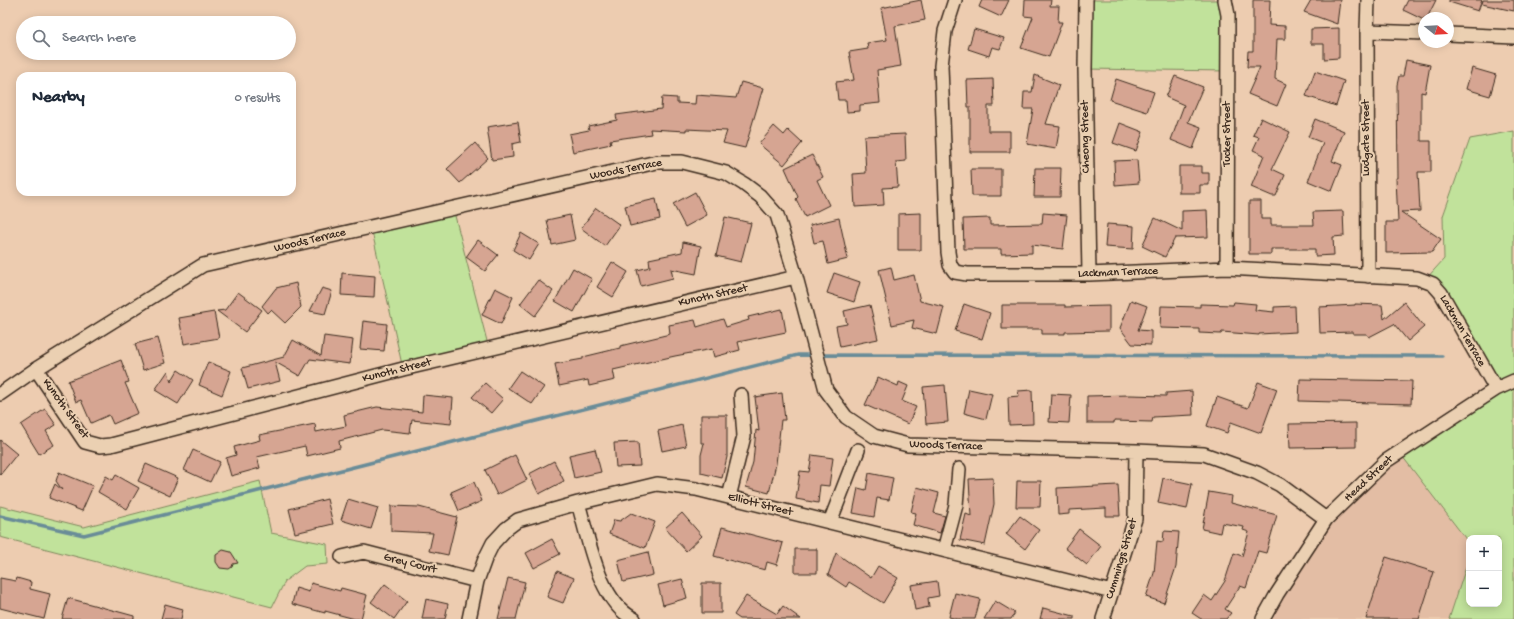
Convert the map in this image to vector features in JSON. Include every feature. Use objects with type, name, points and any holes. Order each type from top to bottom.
[{"type":"street","name":"Lackman Terrace","points":[[955,0],[944,31],[941,66],[948,252],[950,265],[955,272],[967,274],[1089,274],[1227,268],[1417,278],[1433,284],[1441,293],[1496,389]]},
{"type":"street","name":"Cheong Street","points":[[1086,0],[1085,69],[1089,274]]},
{"type":"street","name":"Tucker Street","points":[[1225,0],[1228,15],[1227,268]]},
{"type":"street","name":"Ludgate Street","points":[[1368,0],[1368,276]]},
{"type":"street","points":[[1367,31],[1418,34]]},
{"type":"street","points":[[1454,34],[1514,37]]},
{"type":"street","name":"Woods Terrace","points":[[0,394],[36,368],[203,265],[657,162],[682,162],[726,173],[760,196],[777,215],[796,277],[826,390],[846,417],[874,436],[908,445],[1204,454],[1258,473],[1280,485],[1326,519]]},
{"type":"street","name":"Kunoth Street","points":[[36,368],[86,442],[100,446],[111,445],[403,369],[796,277]]},
{"type":"street","name":"Head Street","points":[[1263,619],[1277,594],[1326,519],[1386,461],[1496,389],[1514,381]]},
{"type":"street","points":[[729,497],[744,436],[741,395]]},
{"type":"street","points":[[830,522],[858,450]]},
{"type":"street","name":"Cummings Street","points":[[1103,619],[1136,518],[1136,451]]},
{"type":"street","points":[[944,550],[956,505],[959,469]]},
{"type":"street","name":"Elliott Street","points":[[469,619],[477,581],[485,559],[493,543],[506,529],[518,520],[578,502],[657,484],[696,489],[1112,592]]},
{"type":"street","points":[[578,502],[599,577],[611,600],[625,614],[634,619]]},
{"type":"street","name":"Grey Court","points":[[342,557],[364,552],[477,581]]},
{"type":"shaded area","points":[[1399,452],[1466,539],[1466,567],[1449,619],[1263,619],[1326,519]]},
{"type":"green space","points":[[1086,0],[1225,0],[1228,71],[1085,69]]},
{"type":"green space","points":[[1514,131],[1514,619],[1449,619],[1466,567],[1466,607],[1502,607],[1502,535],[1466,535],[1466,539],[1399,452],[1496,389],[1425,280],[1444,259],[1443,216],[1470,139]]},
{"type":"green space","points":[[453,208],[489,349],[403,369],[371,227]]},
{"type":"green space","points":[[260,481],[271,533],[327,544],[328,564],[305,566],[285,581],[272,607],[0,537],[0,506],[84,527]]},
{"type":"building","points":[[921,0],[925,20],[895,26],[901,66],[877,70],[880,103],[860,105],[860,111],[847,112],[846,100],[838,100],[836,82],[854,80],[849,52],[868,49],[867,43],[887,40],[881,8]]},
{"type":"building","points":[[982,0],[1009,0],[1001,17],[979,7]]},
{"type":"building","points":[[1025,0],[1051,0],[1050,6],[1059,6],[1058,22],[1062,22],[1049,57],[1021,48],[1033,17],[1024,16]]},
{"type":"building","points":[[1253,0],[1270,0],[1269,25],[1285,26],[1285,39],[1277,39],[1275,79],[1286,84],[1277,106],[1248,94],[1260,67],[1247,67],[1248,51],[1253,51]]},
{"type":"building","points":[[1311,0],[1340,0],[1337,24],[1304,12]]},
{"type":"building","points":[[1408,0],[1436,0],[1430,12],[1418,12],[1418,17],[1403,10]]},
{"type":"building","points":[[1449,0],[1482,0],[1478,11],[1449,2]]},
{"type":"building","points":[[1483,0],[1514,0],[1514,11],[1482,4]]},
{"type":"building","points":[[1339,28],[1339,58],[1324,59],[1324,44],[1311,44],[1311,29]]},
{"type":"building","points":[[974,29],[1004,38],[1000,49],[992,47],[989,56],[968,49]]},
{"type":"building","points":[[1406,60],[1430,65],[1425,93],[1421,92],[1421,141],[1431,141],[1431,172],[1418,172],[1420,211],[1401,212],[1441,239],[1432,252],[1386,253],[1386,222],[1398,222],[1396,178],[1398,178],[1397,85],[1399,76],[1403,76]]},
{"type":"building","points":[[1472,68],[1496,75],[1490,96],[1466,89]]},
{"type":"building","points":[[1315,71],[1344,81],[1336,106],[1306,96]]},
{"type":"building","points":[[1035,75],[1059,85],[1046,124],[1060,126],[1056,149],[1027,144],[1033,109],[1023,109],[1024,92],[1032,92]]},
{"type":"building","points":[[1175,76],[1203,87],[1188,122],[1201,127],[1193,149],[1171,140],[1184,105],[1166,97]]},
{"type":"building","points":[[993,79],[994,106],[988,106],[988,131],[1010,131],[1010,152],[970,152],[970,107],[968,107],[967,80]]},
{"type":"building","points":[[1116,79],[1154,92],[1147,112],[1110,100]]},
{"type":"building","points":[[741,82],[763,88],[745,148],[723,143],[727,131],[650,129],[651,134],[610,140],[611,144],[573,152],[569,134],[589,130],[588,126],[617,120],[616,115],[661,109],[662,97],[677,98],[677,103],[695,104],[696,95],[736,98]]},
{"type":"building","points":[[1261,118],[1290,132],[1272,169],[1285,175],[1276,196],[1272,196],[1251,187],[1264,155],[1253,150],[1259,137],[1253,135]]},
{"type":"building","points":[[1315,119],[1344,131],[1332,161],[1342,165],[1332,191],[1308,181],[1323,143],[1308,137]]},
{"type":"building","points":[[518,122],[521,142],[512,144],[513,157],[492,160],[487,127]]},
{"type":"building","points":[[1120,123],[1143,132],[1136,151],[1113,143]]},
{"type":"building","points":[[774,126],[784,135],[788,130],[802,143],[784,165],[759,144]]},
{"type":"building","points":[[905,134],[906,161],[896,162],[898,187],[883,188],[884,205],[855,207],[853,174],[866,173],[864,136]]},
{"type":"building","points":[[475,143],[488,158],[460,183],[447,169]]},
{"type":"building","points":[[812,155],[823,177],[817,180],[829,205],[805,217],[796,199],[798,197],[785,168]]},
{"type":"building","points":[[1137,160],[1139,183],[1115,185],[1114,161]]},
{"type":"building","points":[[1179,166],[1202,166],[1202,173],[1209,173],[1209,185],[1200,185],[1200,193],[1179,193]]},
{"type":"building","points":[[1035,168],[1061,168],[1060,197],[1034,197]]},
{"type":"building","points":[[971,169],[1001,169],[1001,196],[972,196]]},
{"type":"building","points":[[695,192],[707,215],[685,227],[673,204]]},
{"type":"building","points":[[656,199],[660,219],[630,226],[625,206]]},
{"type":"building","points":[[1249,201],[1261,201],[1261,219],[1271,219],[1271,225],[1314,225],[1313,212],[1343,211],[1344,236],[1333,237],[1334,255],[1315,256],[1315,249],[1271,249],[1271,254],[1249,254]]},
{"type":"building","points":[[596,208],[620,225],[605,246],[581,228]]},
{"type":"building","points":[[1207,210],[1208,237],[1175,238],[1165,257],[1142,246],[1155,218],[1182,231],[1182,211]]},
{"type":"building","points":[[921,213],[921,250],[898,250],[898,214]]},
{"type":"building","points":[[1043,213],[1067,215],[1063,249],[1032,245],[1032,253],[1001,254],[1001,249],[964,249],[963,219],[990,218],[990,225],[1042,224]]},
{"type":"building","points":[[570,215],[575,240],[552,245],[547,220]]},
{"type":"building","points":[[725,217],[751,223],[741,262],[716,256]]},
{"type":"building","points":[[839,218],[848,259],[828,264],[823,241],[814,243],[810,225]]},
{"type":"building","points":[[1107,224],[1134,226],[1133,249],[1105,247]]},
{"type":"building","points":[[521,233],[539,244],[529,260],[513,250]]},
{"type":"building","points":[[478,240],[498,255],[485,271],[466,257]]},
{"type":"building","points":[[683,242],[701,246],[696,274],[671,269],[673,278],[641,286],[637,270],[650,267],[649,259],[682,252]]},
{"type":"building","points":[[612,262],[628,272],[613,297],[597,287]]},
{"type":"building","points":[[891,267],[894,280],[914,275],[920,301],[944,307],[937,334],[912,328],[914,320],[892,325],[879,270]]},
{"type":"building","points":[[573,268],[592,279],[574,312],[555,301]]},
{"type":"building","points":[[342,273],[375,276],[374,297],[341,295]]},
{"type":"building","points":[[834,273],[860,282],[854,302],[827,293]]},
{"type":"building","points":[[538,280],[553,291],[535,316],[520,304]]},
{"type":"building","points":[[296,283],[301,307],[285,323],[271,310],[268,313],[262,306],[276,288]]},
{"type":"building","points":[[322,288],[332,291],[325,314],[310,311]]},
{"type":"building","points":[[495,288],[513,297],[501,324],[482,315]]},
{"type":"building","points":[[238,292],[262,310],[245,332],[217,311],[225,310]]},
{"type":"building","points":[[1131,300],[1147,306],[1138,330],[1151,331],[1151,345],[1132,344],[1120,328]]},
{"type":"building","points":[[1234,302],[1256,304],[1255,310],[1274,312],[1274,307],[1295,306],[1296,332],[1259,335],[1222,332],[1221,334],[1199,333],[1199,329],[1160,328],[1161,306],[1200,307],[1200,304],[1233,305]]},
{"type":"building","points":[[1404,302],[1424,327],[1408,341],[1394,324],[1369,337],[1367,334],[1353,334],[1353,332],[1320,333],[1319,307],[1355,304],[1382,305],[1384,319]]},
{"type":"building","points":[[964,304],[990,313],[982,339],[955,331]]},
{"type":"building","points":[[870,305],[878,339],[840,347],[836,326],[847,324],[844,311]]},
{"type":"building","points":[[1002,305],[1065,305],[1065,307],[1109,306],[1109,331],[1042,334],[1042,329],[1002,329]]},
{"type":"building","points":[[782,309],[786,332],[738,342],[740,350],[714,357],[712,349],[675,356],[613,370],[615,380],[589,386],[588,380],[559,386],[555,364],[583,359],[583,357],[620,348],[620,346],[670,334],[669,325],[695,320],[697,327],[723,319],[726,327],[749,320],[748,317]]},
{"type":"building","points":[[214,312],[219,338],[184,344],[179,318]]},
{"type":"building","points":[[363,321],[387,324],[384,351],[360,349]]},
{"type":"building","points":[[324,336],[353,340],[350,364],[310,359],[300,376],[275,362],[280,381],[248,389],[242,368],[284,357],[293,340],[321,356]]},
{"type":"building","points":[[158,338],[165,363],[143,370],[135,344]]},
{"type":"building","points":[[121,360],[129,382],[125,383],[138,413],[113,424],[109,415],[91,423],[81,400],[76,402],[68,381]]},
{"type":"building","points":[[208,362],[231,371],[222,395],[199,385]]},
{"type":"building","points":[[178,370],[193,380],[178,404],[155,390],[168,371],[171,382]]},
{"type":"building","points":[[520,371],[544,387],[532,404],[508,388]]},
{"type":"building","points":[[878,377],[898,386],[899,382],[908,386],[902,401],[916,407],[908,424],[865,405]]},
{"type":"building","points":[[1300,379],[1412,381],[1411,404],[1299,401]]},
{"type":"building","points":[[1258,382],[1277,389],[1261,433],[1231,422],[1227,433],[1207,426],[1217,397],[1248,408]]},
{"type":"building","points":[[485,383],[503,399],[491,413],[472,397]]},
{"type":"building","points":[[945,385],[948,422],[926,424],[923,387]]},
{"type":"building","points":[[969,389],[992,394],[986,419],[964,413]]},
{"type":"building","points":[[1032,390],[1033,424],[1009,425],[1008,397],[1019,396],[1018,391]]},
{"type":"building","points":[[1192,391],[1193,415],[1153,417],[1152,422],[1114,421],[1114,423],[1087,423],[1087,396],[1166,396],[1166,393]]},
{"type":"building","points":[[782,393],[785,420],[781,420],[776,464],[769,493],[746,487],[753,462],[756,430],[759,431],[755,397]]},
{"type":"building","points":[[1051,394],[1071,395],[1069,423],[1049,422]]},
{"type":"building","points":[[423,395],[453,398],[451,424],[412,420],[410,433],[382,430],[339,441],[340,448],[307,456],[305,446],[257,457],[260,468],[231,476],[226,458],[236,455],[234,447],[260,440],[259,435],[315,424],[316,432],[346,426],[344,415],[377,407],[422,412]]},
{"type":"building","points":[[45,409],[56,425],[46,431],[54,445],[39,454],[21,425]]},
{"type":"building","points":[[701,415],[727,415],[727,457],[722,478],[701,473],[701,455],[704,443],[701,443]]},
{"type":"building","points":[[1356,423],[1356,447],[1290,448],[1289,424]]},
{"type":"building","points":[[682,425],[686,446],[662,451],[658,431]]},
{"type":"building","points":[[0,440],[17,454],[0,475]]},
{"type":"building","points":[[638,442],[640,466],[616,467],[614,443]]},
{"type":"building","points":[[595,449],[601,472],[574,478],[569,455]]},
{"type":"building","points":[[193,450],[220,462],[210,482],[184,470]]},
{"type":"building","points":[[515,455],[527,480],[497,495],[485,470]]},
{"type":"building","points":[[812,455],[833,458],[829,486],[820,485],[818,503],[796,499],[800,471],[809,472]]},
{"type":"building","points":[[554,461],[564,481],[539,494],[529,474]]},
{"type":"building","points":[[146,464],[178,478],[170,496],[138,481]]},
{"type":"building","points":[[59,472],[93,486],[82,511],[49,498],[55,484],[62,490],[56,481]]},
{"type":"building","points":[[869,473],[893,478],[889,500],[877,498],[874,517],[853,513],[858,488],[866,490]]},
{"type":"building","points":[[116,475],[139,488],[127,509],[98,492],[106,476],[113,480]]},
{"type":"building","points":[[993,478],[994,504],[985,545],[960,540],[966,514],[971,516],[969,479]]},
{"type":"building","points":[[1163,478],[1192,484],[1187,509],[1158,503]]},
{"type":"building","points":[[1017,481],[1041,481],[1040,507],[1016,507]]},
{"type":"building","points":[[474,482],[482,501],[459,511],[451,492]]},
{"type":"building","points":[[1118,485],[1120,516],[1106,516],[1106,508],[1069,510],[1069,514],[1058,515],[1057,488]]},
{"type":"building","points":[[917,487],[939,493],[934,513],[945,516],[940,533],[913,525],[916,513],[911,512]]},
{"type":"building","points":[[1209,492],[1232,496],[1231,503],[1277,515],[1266,553],[1258,551],[1246,588],[1240,586],[1225,609],[1231,613],[1226,619],[1201,619],[1192,613],[1204,595],[1212,601],[1225,581],[1234,553],[1242,556],[1249,532],[1243,530],[1244,527],[1222,523],[1220,533],[1202,529]]},
{"type":"building","points":[[327,499],[333,524],[295,533],[289,509]]},
{"type":"building","points":[[348,499],[378,508],[371,529],[341,520]]},
{"type":"building","points":[[391,506],[419,507],[457,517],[448,555],[429,551],[433,533],[391,531]]},
{"type":"building","points":[[631,513],[655,522],[645,548],[609,534],[614,520],[620,521]]},
{"type":"building","points":[[682,513],[702,536],[686,551],[665,528]]},
{"type":"building","points":[[1020,516],[1039,530],[1025,549],[1006,534]]},
{"type":"building","points":[[722,527],[783,543],[777,565],[767,562],[765,570],[714,556]]},
{"type":"building","points":[[1079,529],[1101,546],[1087,565],[1065,548]]},
{"type":"building","points":[[1164,531],[1179,532],[1176,567],[1164,603],[1146,597],[1154,573],[1157,541],[1163,542]]},
{"type":"building","points":[[552,539],[560,554],[534,568],[526,553]]},
{"type":"building","points":[[795,549],[817,549],[817,573],[795,573]]},
{"type":"building","points":[[223,550],[231,552],[238,563],[233,564],[229,569],[220,568],[216,562],[216,555]]},
{"type":"building","points":[[648,552],[653,575],[623,582],[618,560]]},
{"type":"building","points":[[836,553],[871,578],[878,566],[898,578],[883,603],[849,582],[846,587],[828,575]]},
{"type":"building","points":[[1386,557],[1434,572],[1419,619],[1366,619]]},
{"type":"building","points":[[557,571],[574,578],[563,603],[547,597]]},
{"type":"building","points":[[0,578],[16,581],[17,578],[31,582],[30,589],[50,594],[44,619],[0,608]]},
{"type":"building","points":[[508,578],[525,582],[516,619],[498,619]]},
{"type":"building","points":[[682,579],[687,598],[663,605],[658,585]]},
{"type":"building","points":[[937,581],[939,596],[928,598],[929,607],[915,610],[911,585]]},
{"type":"building","points":[[311,583],[340,591],[341,588],[367,595],[361,619],[355,619],[325,611],[325,613],[292,604],[296,588],[309,592]]},
{"type":"building","points":[[702,583],[721,583],[721,613],[702,613]]},
{"type":"building","points":[[385,584],[407,601],[394,619],[371,602]]},
{"type":"building","points":[[955,593],[980,599],[975,619],[958,619],[949,617]]},
{"type":"building","points":[[746,596],[777,614],[783,606],[801,619],[740,619],[734,615]]},
{"type":"building","points":[[68,598],[134,616],[134,619],[62,619]]},
{"type":"building","points":[[426,599],[448,604],[445,619],[422,619]]},
{"type":"building","points":[[995,601],[1015,613],[1011,619],[984,619]]},
{"type":"building","points":[[165,604],[183,609],[181,619],[161,619]]},
{"type":"building","points":[[1043,608],[1074,616],[1074,619],[1040,619]]},
{"type":"waterway","points":[[0,516],[84,535],[798,355],[1442,356]]}]
